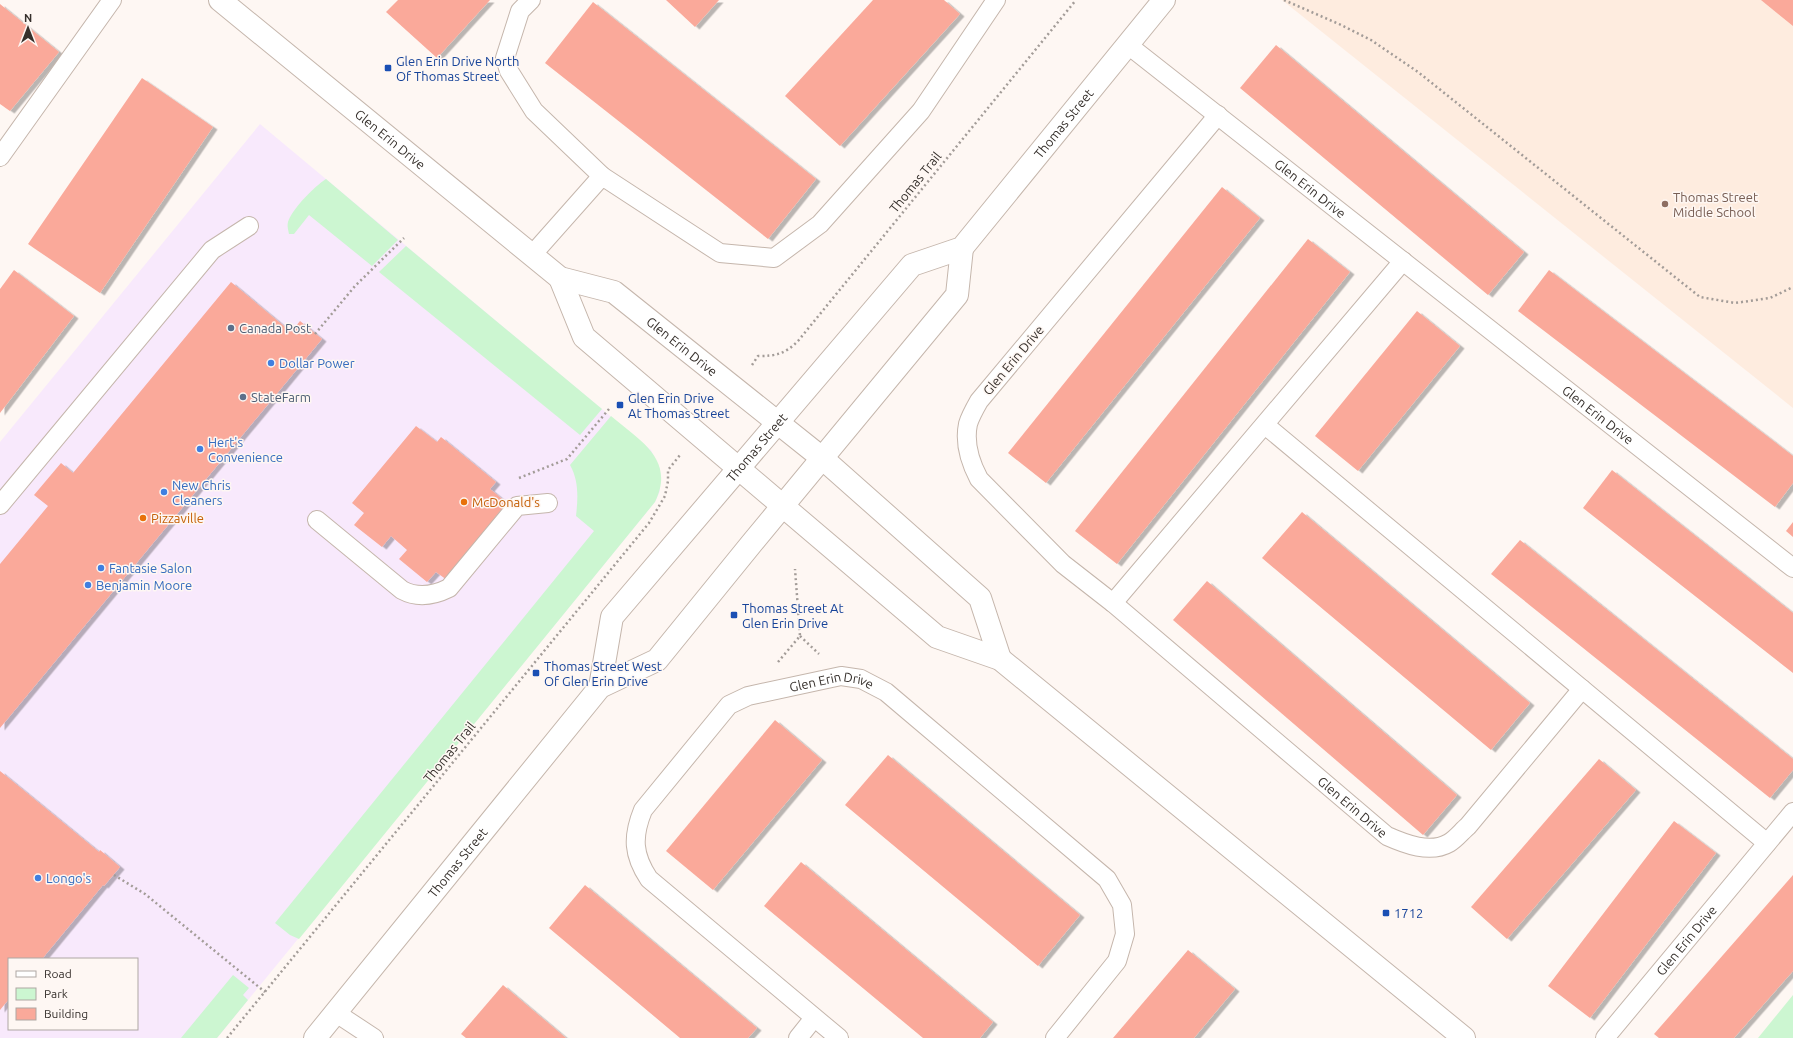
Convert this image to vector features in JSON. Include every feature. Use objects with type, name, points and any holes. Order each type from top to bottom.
[{"type":"street","name":"Glen Erin Drive","points":[[220,0],[560,278],[614,292],[822,458],[980,598],[1000,659]]},
{"type":"street","name":"Thomas Street","points":[[600,687],[612,617],[912,265],[962,248],[1164,0]]},
{"type":"street","name":"Thomas Street","points":[[315,1038],[600,687],[657,660],[782,506],[957,295],[962,248]]},
{"type":"street","name":"Glen Erin Drive","points":[[560,278],[584,337],[937,637],[1000,659],[1464,1038]]},
{"type":"lane","points":[[0,157],[112,0]]},
{"type":"lane","points":[[531,0],[520,11],[506,58],[509,71],[534,111],[602,176],[720,252],[774,258],[820,224],[921,111],[996,0]]},
{"type":"lane","name":"Glen Erin Drive","points":[[1128,45],[1793,568]]},
{"type":"lane","name":"Glen Erin Drive","points":[[1218,115],[979,401],[968,424],[967,445],[971,465],[979,478],[1063,564],[1114,602],[1387,836],[1410,846],[1431,847],[1448,843],[1468,826],[1582,689]]},
{"type":"lane","points":[[532,255],[602,176]]},
{"type":"lane","points":[[0,505],[212,250],[249,226]]},
{"type":"lane","points":[[1114,602],[1403,261]]},
{"type":"lane","points":[[1265,425],[1767,843]]},
{"type":"lane","points":[[317,520],[402,590],[418,595],[428,595],[439,593],[449,588],[517,506],[548,503]]},
{"type":"lane","name":"Glen Erin Drive","points":[[839,1038],[649,879],[640,865],[634,837],[636,825],[642,810],[729,705],[748,696],[840,676],[861,679],[886,692],[1107,879],[1122,905],[1125,934],[1117,961],[1056,1038]]},
{"type":"lane","name":"Glen Erin Drive","points":[[1605,1038],[1793,812]]},
{"type":"lane","points":[[336,1013],[374,1038]]},
{"type":"lane","points":[[798,1038],[814,1018]]},
{"type":"path","name":"Thomas Trail","points":[[758,356],[774,356],[789,350],[798,341],[1076,0]]},
{"type":"path","points":[[1284,0],[1340,24],[1371,40],[1418,72],[1700,297],[1735,303],[1770,298],[1793,287]]},
{"type":"path","points":[[316,334],[355,286],[404,238]]},
{"type":"path","points":[[514,480],[567,459],[609,409]]},
{"type":"path","name":"Thomas Trail","points":[[227,1038],[649,523],[665,496],[668,481],[668,470]]},
{"type":"path","points":[[748,696],[800,636],[795,570]]},
{"type":"path","points":[[114,875],[145,894],[265,992]]},
{"type":"shaded area","name":"Thomas Street Middle School","points":[[1282,0],[1793,0],[1793,408]]},
{"type":"shaded area","points":[[260,124],[651,450],[660,469],[660,491],[655,502],[217,1038],[0,1038],[0,442]]},
{"type":"green space","points":[[326,179],[398,240],[372,266],[309,215],[294,234],[289,234],[288,222],[294,211],[310,192]]},
{"type":"green space","points":[[406,246],[602,409],[580,435],[379,272]]},
{"type":"green space","points":[[611,416],[643,442],[658,462],[661,474],[660,487],[655,502],[299,939],[290,935],[275,923],[594,531],[576,516],[576,483],[570,465]]},
{"type":"green space","points":[[233,975],[249,988],[243,995],[248,1000],[217,1038],[181,1038]]},
{"type":"green space","points":[[1793,995],[1793,1038],[1758,1038]]},
{"type":"building","points":[[398,0],[490,0],[437,58],[386,12]]},
{"type":"building","points":[[666,0],[719,0],[695,27]]},
{"type":"building","points":[[873,0],[944,0],[960,14],[840,146],[785,96]]},
{"type":"building","points":[[1761,0],[1793,0],[1793,26]]},
{"type":"building","points":[[593,2],[816,179],[768,239],[545,63]]},
{"type":"building","points":[[0,4],[59,52],[10,111],[0,104]]},
{"type":"building","points":[[1276,45],[1524,252],[1488,295],[1240,88]]},
{"type":"building","points":[[142,78],[213,127],[100,293],[28,244]]},
{"type":"building","points":[[1222,187],[1260,218],[1046,483],[1008,453]]},
{"type":"building","points":[[1308,239],[1350,272],[1117,564],[1075,531]]},
{"type":"building","points":[[14,270],[74,316],[0,413],[0,289]]},
{"type":"building","points":[[1549,270],[1793,456],[1793,483],[1775,507],[1518,311]]},
{"type":"building","points":[[231,282],[291,332],[300,321],[322,339],[0,728],[0,564],[48,506],[34,495],[61,463],[73,473]]},
{"type":"building","points":[[1417,311],[1460,346],[1358,471],[1315,436]]},
{"type":"building","points":[[416,426],[437,442],[441,437],[496,482],[490,489],[507,503],[495,517],[498,519],[447,580],[436,572],[427,582],[399,559],[407,550],[391,536],[382,547],[354,525],[364,513],[352,503]]},
{"type":"building","points":[[1612,470],[1793,613],[1793,673],[1583,508]]},
{"type":"building","points":[[1302,512],[1530,703],[1491,750],[1262,558]]},
{"type":"building","points":[[1793,522],[1793,537],[1786,531]]},
{"type":"building","points":[[1520,540],[1793,759],[1793,770],[1770,798],[1491,574]]},
{"type":"building","points":[[1207,581],[1457,795],[1423,835],[1173,620]]},
{"type":"building","points":[[775,720],[822,760],[713,890],[666,851]]},
{"type":"building","points":[[888,755],[1080,915],[1038,966],[845,805]]},
{"type":"building","points":[[1599,759],[1636,790],[1507,939],[1471,907]]},
{"type":"building","points":[[0,771],[99,852],[100,850],[120,867],[104,886],[103,885],[43,958],[8,958],[8,1000],[0,1010]]},
{"type":"building","points":[[1674,821],[1716,853],[1590,1018],[1548,986]]},
{"type":"building","points":[[801,862],[993,1022],[980,1038],[923,1038],[764,906]]},
{"type":"building","points":[[1793,875],[1793,971],[1734,1038],[1659,1038],[1654,1034]]},
{"type":"building","points":[[585,885],[757,1028],[748,1038],[680,1038],[549,928]]},
{"type":"building","points":[[1188,950],[1235,989],[1194,1038],[1113,1038]]},
{"type":"building","points":[[503,985],[566,1038],[466,1038],[461,1034]]},
{"type":"place","name":"Glen Erin Drive North Of Thomas Street","points":[[388,68]]},
{"type":"place","name":"Thomas Street Middle School","points":[[1665,204]]},
{"type":"place","name":"Canada Post","points":[[231,328]]},
{"type":"place","name":"Dollar Power","points":[[271,363]]},
{"type":"place","name":"StateFarm","points":[[243,397]]},
{"type":"place","name":"Glen Erin Drive At Thomas Street","points":[[620,405]]},
{"type":"place","name":"Hert's Convenience","points":[[200,449]]},
{"type":"place","name":"New Chris Cleaners","points":[[164,492]]},
{"type":"place","name":"McDonald's","points":[[464,502]]},
{"type":"place","name":"Pizzaville","points":[[143,518]]},
{"type":"place","name":"Fantasie Salon","points":[[101,568]]},
{"type":"place","name":"Benjamin Moore","points":[[88,585]]},
{"type":"place","name":"Thomas Street At Glen Erin Drive","points":[[734,615]]},
{"type":"place","name":"Thomas Street West Of Glen Erin Drive","points":[[536,673]]},
{"type":"place","name":"Longo's","points":[[38,878]]},
{"type":"place","name":"1712","points":[[1386,913]]}]
